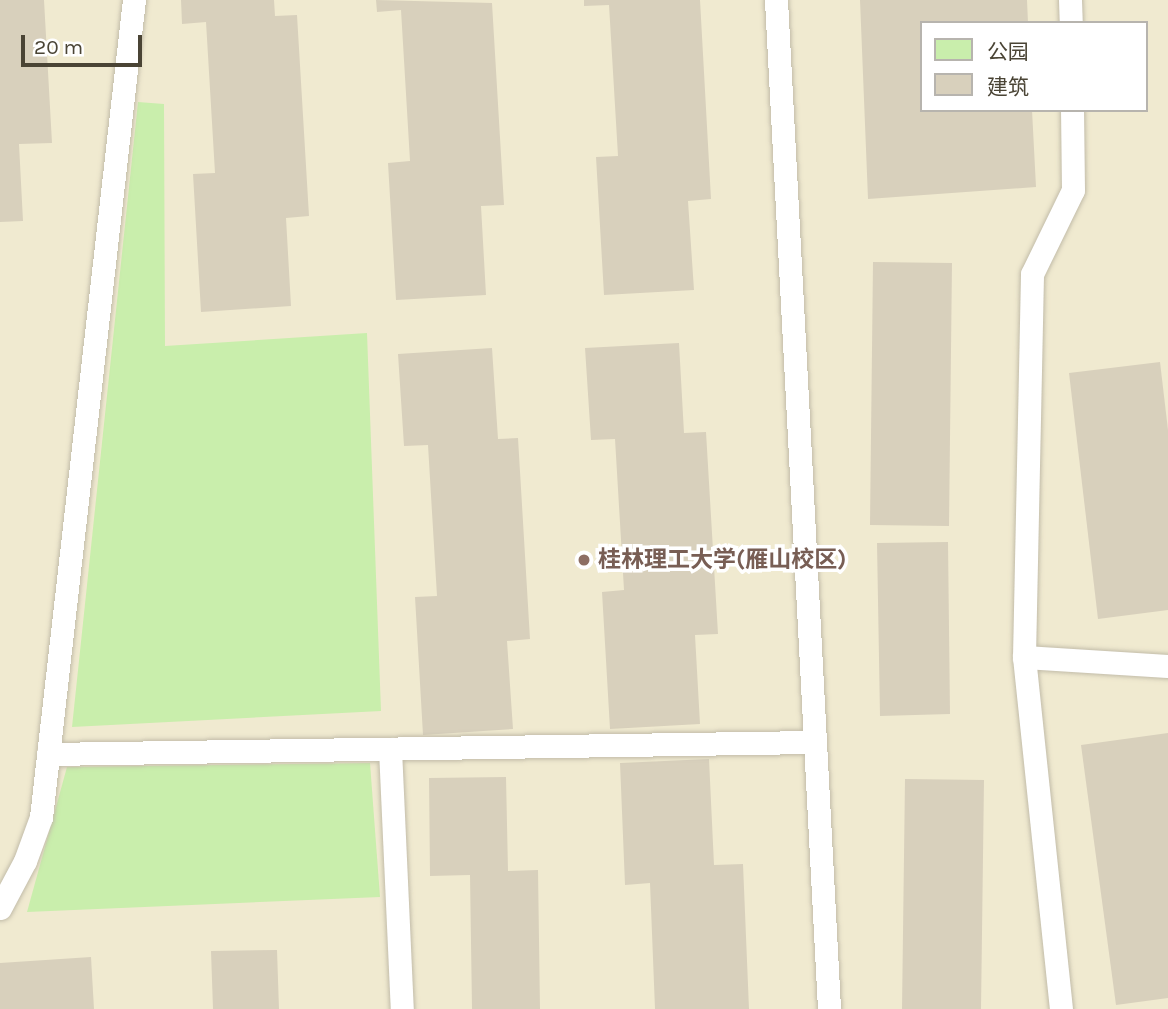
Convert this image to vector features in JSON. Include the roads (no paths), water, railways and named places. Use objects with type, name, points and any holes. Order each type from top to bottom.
[{"type":"lane","points":[[0,908],[25,861],[41,817],[134,0]]},
{"type":"lane","points":[[776,0],[829,1009]]},
{"type":"lane","points":[[1070,0],[1071,21]]},
{"type":"lane","points":[[1060,1009],[1024,657],[1032,274],[1073,190],[1072,112]]},
{"type":"lane","points":[[1024,657],[1168,666]]},
{"type":"lane","points":[[48,754],[814,742]]},
{"type":"lane","points":[[390,749],[402,1009]]},
{"type":"place","name":"桂林理工大学(雁山校区)","points":[[584,560]]}]
